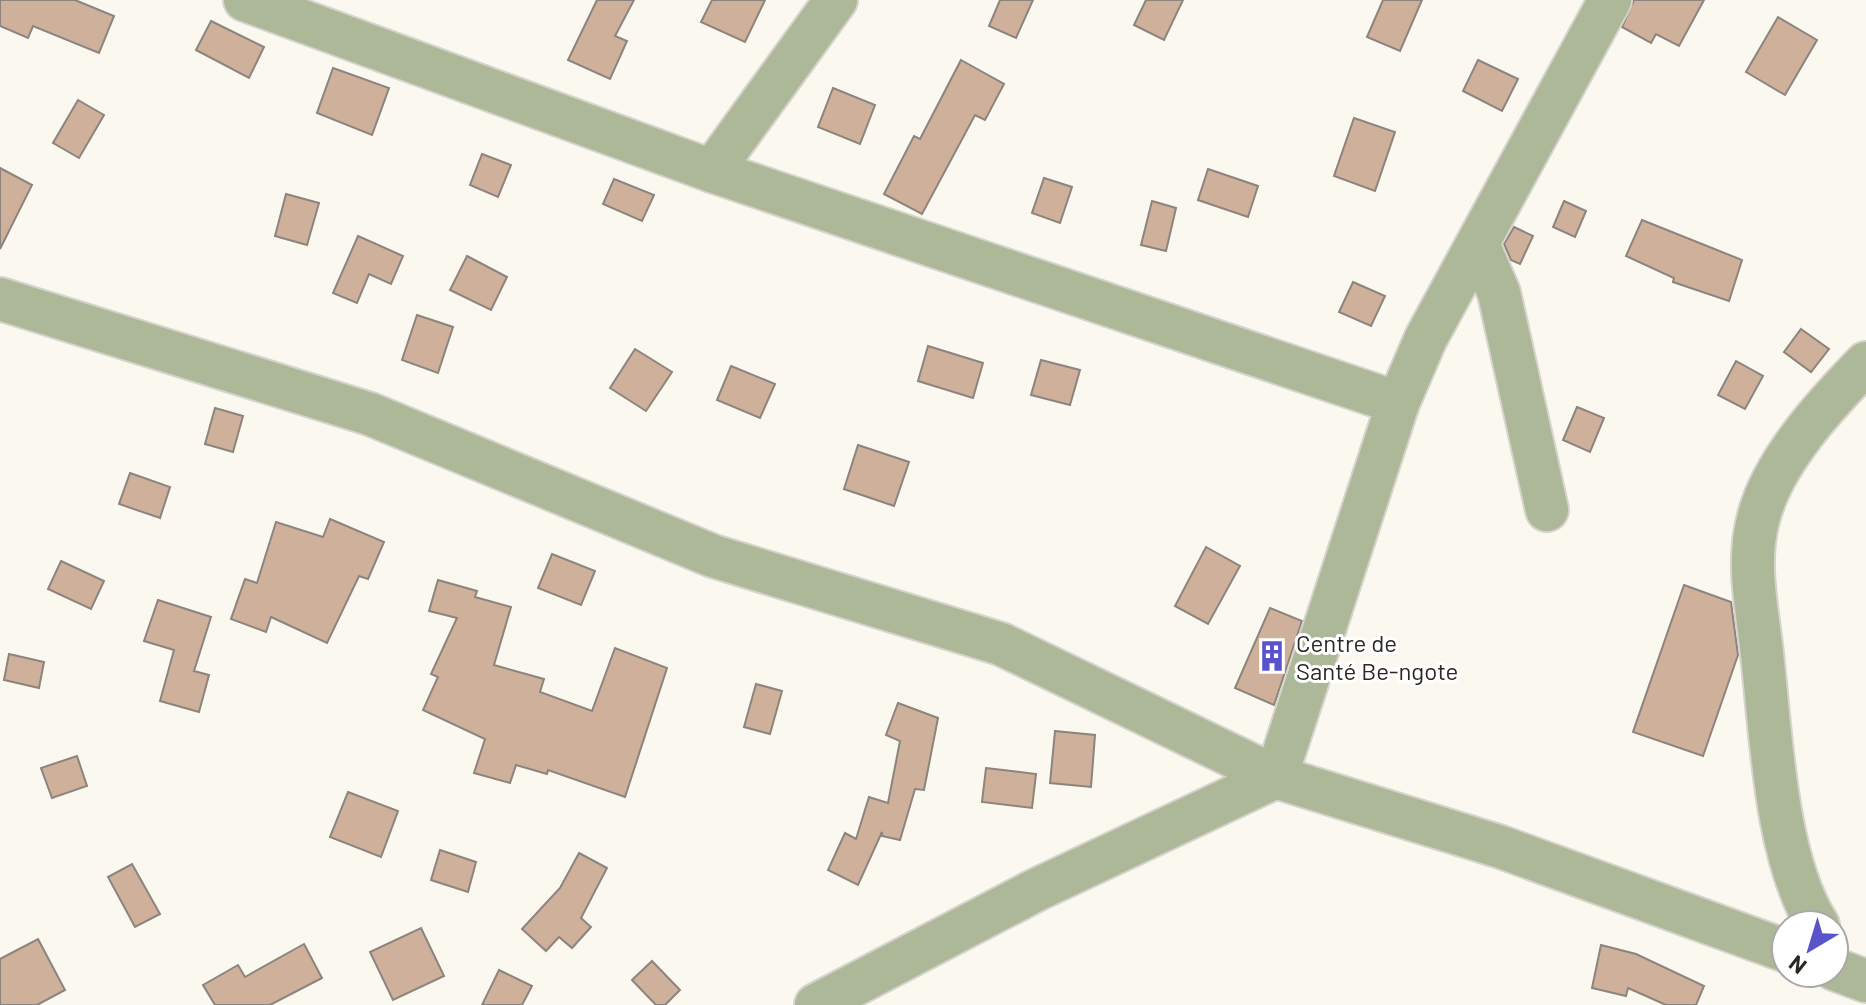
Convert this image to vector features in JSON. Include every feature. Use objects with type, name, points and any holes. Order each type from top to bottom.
[{"type":"street","points":[[245,0],[712,171],[1398,403]]},
{"type":"street","points":[[712,171],[836,0]]},
{"type":"street","points":[[816,1005],[1036,890],[1276,777],[1398,403],[1426,338],[1610,0]]},
{"type":"street","points":[[1478,244],[1499,293],[1547,510]]},
{"type":"street","points":[[0,299],[370,414],[713,556],[1001,644],[1276,777],[1501,847],[1770,945]]},
{"type":"street","points":[[1808,909],[1803,901],[1772,771],[1750,554],[1760,512],[1795,444],[1866,363]]},
{"type":"building","points":[[0,0],[75,0],[114,16],[99,53],[33,26],[28,38],[0,26]]},
{"type":"building","points":[[597,0],[634,0],[615,36],[627,41],[610,79],[568,60]]},
{"type":"building","points":[[712,0],[765,0],[745,42],[701,22]]},
{"type":"building","points":[[1000,0],[1033,0],[1016,38],[989,26]]},
{"type":"building","points":[[1146,0],[1183,0],[1164,40],[1134,25]]},
{"type":"building","points":[[1383,0],[1422,0],[1400,51],[1367,37]]},
{"type":"building","points":[[1634,0],[1704,0],[1679,46],[1656,34],[1651,43],[1622,27]]},
{"type":"building","points":[[1778,17],[1817,40],[1785,95],[1746,72]]},
{"type":"building","points":[[211,21],[264,47],[249,78],[196,50]]},
{"type":"building","points":[[961,60],[1004,84],[985,120],[975,115],[922,214],[884,194],[914,136],[920,139]]},
{"type":"building","points":[[1478,60],[1518,79],[1502,111],[1463,91]]},
{"type":"building","points":[[333,68],[389,88],[372,135],[317,113]]},
{"type":"building","points":[[833,88],[875,105],[860,144],[818,127]]},
{"type":"building","points":[[78,100],[104,115],[79,158],[53,143]]},
{"type":"building","points":[[1354,118],[1395,132],[1375,191],[1334,176]]},
{"type":"building","points":[[482,154],[511,165],[498,197],[470,185]]},
{"type":"building","points":[[0,168],[32,185],[0,249]]},
{"type":"building","points":[[1208,169],[1258,186],[1248,217],[1198,200]]},
{"type":"building","points":[[1044,178],[1072,187],[1060,223],[1032,213]]},
{"type":"building","points":[[614,179],[654,195],[642,221],[603,204]]},
{"type":"building","points":[[286,194],[319,203],[307,245],[275,236]]},
{"type":"building","points":[[1152,201],[1176,208],[1166,251],[1141,245]]},
{"type":"building","points":[[1564,201],[1586,211],[1575,237],[1553,227]]},
{"type":"building","points":[[1642,220],[1742,260],[1729,301],[1673,282],[1674,278],[1626,256]]},
{"type":"building","points":[[1514,227],[1533,236],[1520,264],[1511,260],[1504,244]]},
{"type":"building","points":[[358,236],[403,256],[391,284],[369,274],[357,303],[333,293]]},
{"type":"building","points":[[467,256],[507,277],[491,310],[450,290]]},
{"type":"building","points":[[1353,282],[1385,296],[1371,326],[1339,312]]},
{"type":"building","points":[[417,315],[453,327],[438,373],[402,360]]},
{"type":"building","points":[[1801,329],[1829,349],[1811,372],[1784,352]]},
{"type":"building","points":[[928,346],[983,363],[973,398],[918,381]]},
{"type":"building","points":[[635,349],[672,372],[646,411],[610,388]]},
{"type":"building","points":[[1041,360],[1080,370],[1070,405],[1031,395]]},
{"type":"building","points":[[1736,361],[1763,376],[1745,409],[1718,395]]},
{"type":"building","points":[[731,366],[775,384],[760,418],[717,400]]},
{"type":"building","points":[[1577,407],[1604,418],[1590,452],[1563,440]]},
{"type":"building","points":[[215,408],[243,416],[233,452],[205,444]]},
{"type":"building","points":[[858,445],[909,462],[894,506],[844,489]]},
{"type":"building","points":[[130,473],[170,487],[160,518],[119,504]]},
{"type":"building","points":[[330,519],[384,542],[368,579],[359,576],[327,643],[271,617],[266,632],[231,619],[245,579],[257,583],[276,522],[323,537]]},
{"type":"building","points":[[1206,547],[1240,566],[1208,624],[1175,606]]},
{"type":"building","points":[[552,554],[595,571],[581,605],[538,588]]},
{"type":"building","points":[[61,561],[104,581],[91,609],[48,589]]},
{"type":"building","points":[[438,580],[477,591],[475,597],[511,607],[494,665],[544,679],[540,692],[592,711],[615,648],[667,668],[625,797],[548,770],[547,774],[516,765],[510,783],[474,773],[485,739],[423,710],[438,677],[431,674],[457,618],[429,611]]},
{"type":"building","points":[[1684,585],[1731,602],[1738,655],[1703,756],[1633,732]]},
{"type":"building","points":[[158,600],[211,617],[194,671],[209,675],[199,712],[160,701],[174,650],[144,641]]},
{"type":"building","name":"Centre de Santé Be-ngote","points":[[1270,608],[1302,621],[1274,705],[1235,688]]},
{"type":"building","points":[[9,654],[44,662],[39,688],[4,680]]},
{"type":"building","points":[[756,684],[782,691],[770,734],[744,727]]},
{"type":"building","points":[[898,703],[938,718],[924,790],[915,789],[900,840],[882,836],[882,832],[858,885],[828,870],[845,833],[856,839],[869,797],[888,803],[900,741],[886,735]]},
{"type":"building","points":[[1055,731],[1095,735],[1091,787],[1050,783]]},
{"type":"building","points":[[77,756],[87,786],[52,798],[41,768]]},
{"type":"building","points":[[986,768],[1036,774],[1032,808],[982,802]]},
{"type":"building","points":[[348,792],[398,811],[381,857],[330,837]]},
{"type":"building","points":[[440,850],[476,862],[468,892],[431,880]]},
{"type":"building","points":[[579,853],[607,868],[581,918],[591,927],[572,948],[559,937],[546,951],[522,929],[560,888]]},
{"type":"building","points":[[132,864],[160,914],[135,927],[108,877]]},
{"type":"building","points":[[421,928],[444,976],[393,1000],[370,952]]},
{"type":"building","points":[[38,939],[65,990],[37,1005],[0,1005],[0,959]]},
{"type":"building","points":[[304,944],[322,978],[270,1005],[215,1005],[203,985],[238,965],[245,977]]},
{"type":"building","points":[[1601,945],[1636,954],[1704,986],[1696,1005],[1666,1005],[1628,988],[1626,996],[1592,988]]},
{"type":"building","points":[[652,961],[680,990],[665,1005],[656,1005],[632,980]]},
{"type":"building","points":[[499,970],[532,986],[522,1005],[482,1005]]},
{"type":"place","name":"Centre de Santé Be-ngote","points":[[1272,656]]}]
